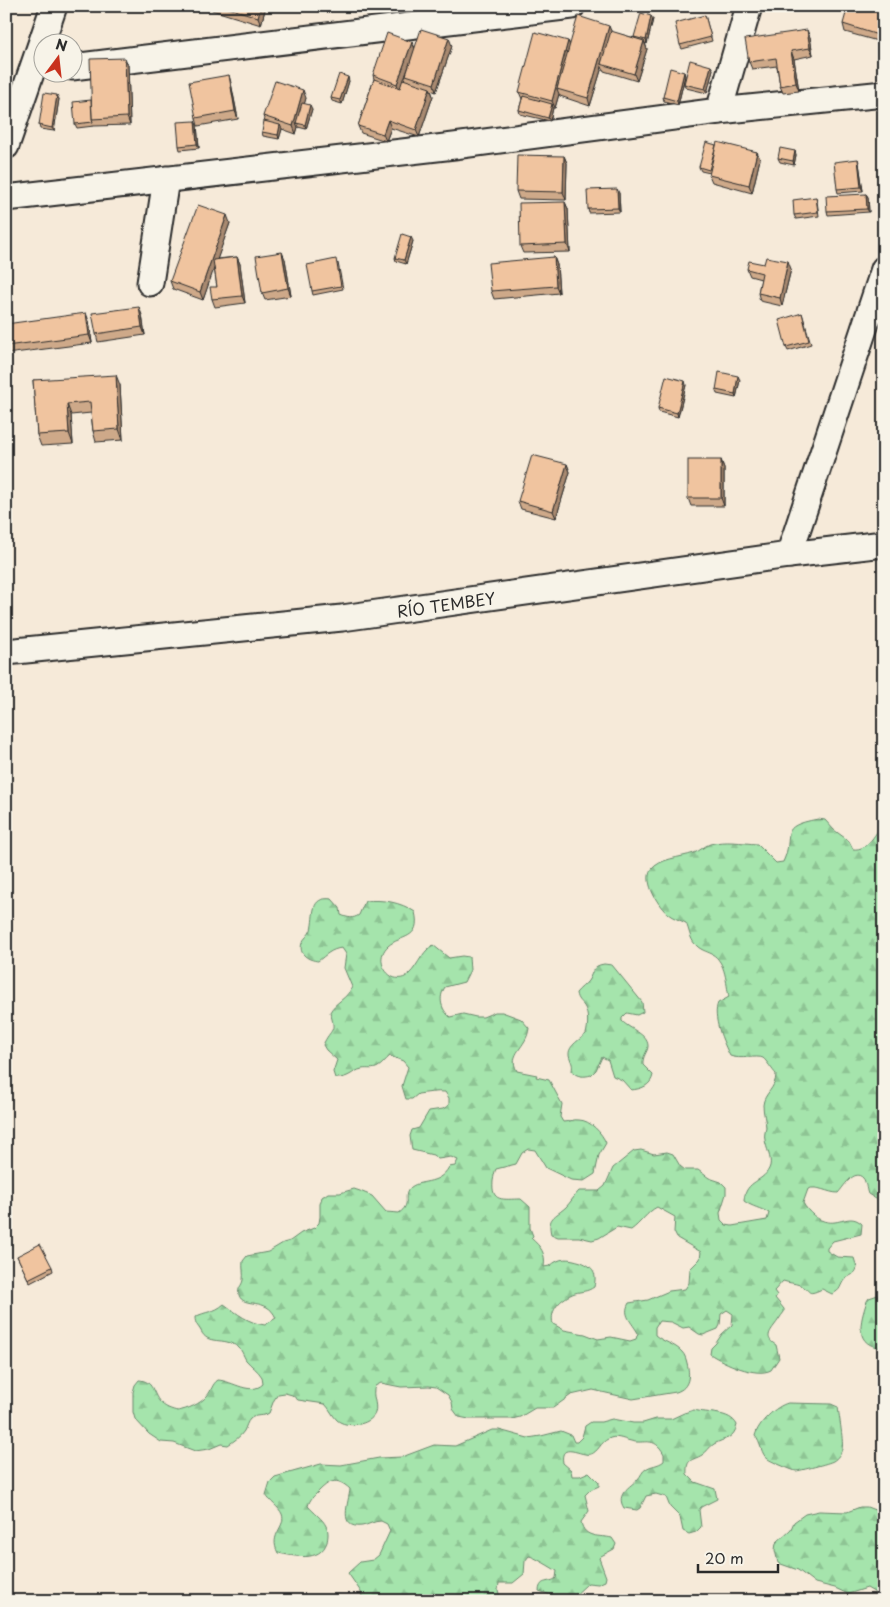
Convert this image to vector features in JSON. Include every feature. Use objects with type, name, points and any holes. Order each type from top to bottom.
[{"type":"street","points":[[47,32],[54,6]]},
{"type":"street","points":[[82,67],[572,6]]},
{"type":"street","points":[[719,111],[749,6]]},
{"type":"street","points":[[6,146],[33,82]]},
{"type":"street","points":[[6,198],[444,147],[719,111],[884,94]]},
{"type":"street","points":[[150,283],[166,179]]},
{"type":"street","points":[[788,556],[884,269]]},
{"type":"street","name":"RÍO TEMBEY","points":[[6,652],[342,618],[884,544]]},
{"type":"green space","points":[[818,819],[825,820],[834,830],[849,841],[853,849],[859,849],[867,844],[884,823],[884,1128],[880,1138],[884,1149],[884,1204],[868,1194],[864,1179],[856,1175],[838,1193],[815,1188],[808,1189],[803,1203],[810,1213],[817,1218],[833,1222],[854,1219],[862,1224],[861,1234],[833,1241],[827,1248],[827,1251],[837,1257],[854,1258],[857,1268],[854,1274],[845,1279],[839,1289],[832,1294],[822,1289],[811,1293],[800,1285],[783,1281],[774,1291],[777,1295],[775,1298],[784,1309],[784,1312],[769,1334],[769,1338],[776,1345],[779,1358],[771,1370],[765,1372],[749,1371],[731,1365],[710,1354],[711,1348],[732,1325],[733,1314],[727,1310],[721,1314],[718,1329],[703,1335],[689,1327],[683,1328],[671,1322],[659,1321],[655,1327],[655,1335],[679,1349],[686,1359],[689,1372],[688,1380],[681,1390],[676,1392],[633,1399],[593,1390],[571,1395],[553,1408],[535,1408],[520,1417],[512,1419],[469,1419],[459,1417],[453,1409],[448,1395],[436,1387],[401,1387],[381,1383],[375,1386],[374,1390],[375,1413],[368,1421],[352,1425],[341,1423],[337,1420],[325,1404],[298,1400],[292,1395],[285,1393],[278,1394],[269,1413],[250,1419],[244,1431],[228,1445],[221,1444],[209,1449],[195,1451],[174,1443],[161,1442],[149,1434],[135,1419],[133,1392],[139,1380],[150,1385],[160,1402],[178,1411],[201,1401],[207,1396],[214,1383],[218,1380],[253,1389],[263,1384],[262,1377],[246,1360],[239,1348],[227,1342],[212,1340],[204,1336],[195,1319],[195,1317],[217,1309],[224,1304],[243,1318],[259,1324],[265,1325],[276,1318],[267,1307],[245,1301],[239,1295],[243,1280],[243,1261],[247,1256],[268,1252],[301,1233],[314,1228],[319,1223],[322,1197],[328,1193],[340,1193],[354,1189],[372,1196],[386,1212],[399,1213],[405,1207],[406,1195],[409,1189],[440,1177],[449,1167],[455,1166],[458,1160],[451,1157],[438,1159],[433,1155],[412,1150],[410,1136],[412,1130],[419,1128],[429,1111],[443,1109],[449,1105],[449,1098],[445,1092],[439,1092],[418,1094],[412,1099],[406,1099],[402,1086],[408,1067],[403,1061],[390,1056],[376,1068],[362,1069],[344,1077],[335,1078],[333,1072],[337,1060],[323,1045],[333,1027],[330,1012],[347,995],[352,987],[344,968],[346,954],[342,948],[338,949],[318,961],[305,956],[301,947],[311,930],[316,904],[320,900],[325,899],[332,899],[340,908],[341,915],[348,917],[359,915],[365,901],[378,900],[404,906],[415,912],[416,921],[413,932],[388,946],[385,950],[382,962],[385,970],[393,977],[405,977],[433,945],[449,958],[469,957],[470,970],[464,982],[445,987],[443,991],[441,999],[447,1014],[450,1017],[463,1014],[483,1017],[495,1012],[502,1012],[521,1019],[529,1028],[528,1035],[514,1060],[517,1071],[537,1075],[536,1077],[549,1080],[562,1104],[560,1117],[563,1122],[577,1120],[587,1122],[599,1131],[606,1143],[599,1155],[595,1174],[584,1181],[571,1180],[546,1168],[535,1150],[528,1149],[522,1153],[516,1164],[496,1169],[493,1181],[494,1193],[496,1196],[504,1199],[521,1199],[530,1207],[530,1228],[533,1236],[531,1238],[542,1251],[544,1267],[568,1259],[585,1264],[594,1271],[594,1287],[587,1291],[570,1295],[561,1301],[553,1314],[553,1324],[564,1330],[585,1334],[598,1339],[611,1337],[630,1341],[636,1339],[638,1333],[627,1315],[629,1303],[648,1300],[669,1291],[685,1289],[689,1283],[690,1269],[700,1259],[701,1252],[677,1238],[674,1232],[675,1217],[657,1207],[631,1230],[617,1227],[592,1240],[579,1237],[558,1237],[551,1234],[551,1221],[579,1191],[599,1191],[605,1186],[613,1168],[634,1151],[641,1150],[654,1154],[667,1152],[673,1154],[680,1166],[685,1170],[698,1170],[709,1178],[721,1182],[726,1187],[726,1194],[720,1213],[721,1220],[726,1225],[732,1226],[767,1220],[769,1213],[744,1201],[748,1189],[764,1176],[770,1166],[765,1138],[766,1125],[763,1105],[765,1097],[774,1083],[776,1074],[763,1058],[730,1056],[716,1015],[718,1003],[729,997],[723,967],[717,958],[695,944],[686,923],[664,911],[650,887],[649,875],[651,870],[660,863],[694,853],[710,844],[722,842],[757,844],[776,863],[783,862],[791,829],[796,825]]},
{"type":"green space","points":[[604,964],[612,965],[642,1002],[643,1012],[637,1015],[627,1013],[622,1018],[625,1024],[645,1038],[648,1046],[643,1059],[643,1065],[653,1075],[648,1084],[638,1089],[631,1090],[622,1080],[613,1076],[608,1060],[602,1057],[596,1070],[591,1075],[581,1076],[572,1071],[569,1054],[571,1047],[586,1034],[588,1024],[586,1009],[576,993],[588,981],[595,968]]},
{"type":"green space","points":[[884,1293],[884,1348],[867,1343],[861,1332],[861,1325],[864,1309],[869,1298]]},
{"type":"green space","points":[[788,1403],[831,1404],[838,1407],[842,1446],[840,1454],[834,1460],[796,1471],[773,1462],[766,1457],[755,1436],[757,1431],[768,1416]]},
{"type":"green space","points":[[694,1410],[724,1415],[734,1420],[737,1425],[736,1430],[729,1438],[714,1444],[704,1454],[690,1461],[688,1465],[687,1474],[695,1482],[715,1489],[717,1499],[701,1507],[699,1510],[701,1527],[696,1532],[689,1534],[683,1531],[680,1517],[670,1507],[666,1497],[656,1494],[646,1496],[637,1510],[624,1508],[621,1499],[625,1491],[638,1479],[643,1471],[664,1461],[664,1454],[653,1443],[636,1442],[614,1437],[606,1440],[591,1454],[572,1451],[564,1452],[563,1463],[571,1470],[572,1476],[580,1476],[589,1472],[599,1482],[599,1486],[590,1490],[585,1495],[589,1511],[581,1522],[585,1531],[589,1534],[612,1538],[616,1544],[614,1549],[599,1558],[606,1577],[605,1581],[598,1584],[588,1583],[570,1600],[539,1591],[541,1584],[556,1578],[557,1571],[529,1556],[525,1561],[524,1574],[513,1583],[499,1583],[498,1590],[501,1601],[363,1601],[361,1592],[348,1573],[360,1562],[373,1560],[379,1555],[390,1531],[387,1524],[381,1521],[362,1526],[354,1526],[349,1523],[346,1514],[350,1489],[337,1481],[329,1483],[322,1488],[312,1498],[308,1506],[323,1521],[327,1528],[327,1542],[324,1549],[313,1556],[278,1553],[275,1541],[282,1523],[282,1514],[266,1495],[270,1482],[275,1477],[321,1464],[341,1465],[379,1458],[402,1457],[434,1445],[455,1446],[492,1430],[499,1430],[528,1438],[561,1431],[571,1435],[574,1442],[577,1442],[582,1437],[585,1426],[591,1422],[612,1419],[643,1423],[656,1419],[671,1419]]},
{"type":"green space","points":[[860,1507],[867,1507],[880,1512],[883,1523],[884,1598],[867,1588],[848,1594],[835,1588],[815,1583],[798,1570],[778,1563],[775,1550],[776,1543],[791,1529],[794,1522],[805,1514],[819,1511],[847,1512]]},
{"type":"building","points":[[222,6],[261,6],[258,17]]},
{"type":"building","points":[[848,6],[884,6],[884,16],[878,35],[843,24]]},
{"type":"building","points":[[641,13],[651,16],[646,40],[634,37]]},
{"type":"building","points":[[705,15],[711,37],[680,45],[675,23]]},
{"type":"building","points":[[578,16],[609,26],[588,98],[557,89]]},
{"type":"building","points":[[421,29],[449,38],[434,84],[406,75]]},
{"type":"building","points":[[807,30],[810,48],[791,51],[796,83],[780,86],[776,58],[749,62],[745,39]]},
{"type":"building","points":[[611,31],[644,41],[634,74],[601,64]]},
{"type":"building","points":[[535,32],[568,41],[552,101],[519,92]]},
{"type":"building","points":[[387,33],[412,42],[397,84],[373,75]]},
{"type":"building","points":[[125,58],[127,117],[92,119],[90,59]]},
{"type":"building","points":[[690,60],[711,66],[705,89],[684,84]]},
{"type":"building","points":[[670,68],[684,72],[677,101],[663,97]]},
{"type":"building","points":[[339,74],[348,77],[340,100],[331,98]]},
{"type":"building","points":[[229,75],[235,111],[196,118],[189,82]]},
{"type":"building","points":[[374,79],[400,88],[403,79],[430,88],[416,130],[388,120],[383,134],[358,126]]},
{"type":"building","points":[[275,81],[303,90],[293,126],[263,116]]},
{"type":"building","points":[[44,93],[57,95],[52,128],[39,125]]},
{"type":"building","points":[[523,96],[552,104],[548,118],[519,110]]},
{"type":"building","points":[[91,100],[93,122],[75,124],[73,102]]},
{"type":"building","points":[[302,103],[310,105],[305,125],[296,123]]},
{"type":"building","points":[[195,121],[197,144],[179,146],[177,122]]},
{"type":"building","points":[[264,121],[280,125],[278,135],[262,132]]},
{"type":"building","points":[[706,142],[716,145],[709,170],[699,167]]},
{"type":"building","points":[[717,142],[757,152],[749,185],[709,175]]},
{"type":"building","points":[[780,148],[795,151],[793,161],[778,158]]},
{"type":"building","points":[[517,155],[564,156],[563,192],[516,191]]},
{"type":"building","points":[[858,159],[861,187],[837,189],[834,162]]},
{"type":"building","points":[[617,189],[618,208],[588,209],[587,190]]},
{"type":"building","points":[[866,194],[867,209],[827,211],[826,196]]},
{"type":"building","points":[[816,197],[818,212],[794,215],[793,200]]},
{"type":"building","points":[[565,202],[567,244],[520,246],[519,203]]},
{"type":"building","points":[[198,205],[227,215],[200,292],[170,281]]},
{"type":"building","points":[[402,234],[411,237],[404,260],[395,258]]},
{"type":"building","points":[[282,252],[288,288],[262,293],[256,256]]},
{"type":"building","points":[[237,257],[242,296],[212,299],[210,287],[217,287],[213,260]]},
{"type":"building","points":[[554,257],[556,286],[491,291],[488,263]]},
{"type":"building","points":[[766,257],[788,261],[780,298],[758,293],[762,273],[747,269],[749,261],[764,264]]},
{"type":"building","points":[[336,259],[341,286],[312,291],[307,265]]},
{"type":"building","points":[[139,307],[142,327],[96,334],[92,313]]},
{"type":"building","points":[[86,313],[89,335],[6,346],[6,324]]},
{"type":"building","points":[[802,313],[809,341],[786,347],[779,320]]},
{"type":"building","points":[[719,372],[738,376],[735,394],[716,390]]},
{"type":"building","points":[[116,375],[119,429],[93,431],[90,402],[67,404],[69,433],[37,435],[33,380]]},
{"type":"building","points":[[666,376],[685,381],[677,413],[658,408]]},
{"type":"building","points":[[532,455],[567,464],[553,511],[518,501]]},
{"type":"building","points":[[688,460],[721,460],[721,498],[688,498]]},
{"type":"building","points":[[40,1244],[52,1267],[28,1279],[17,1256]]}]
